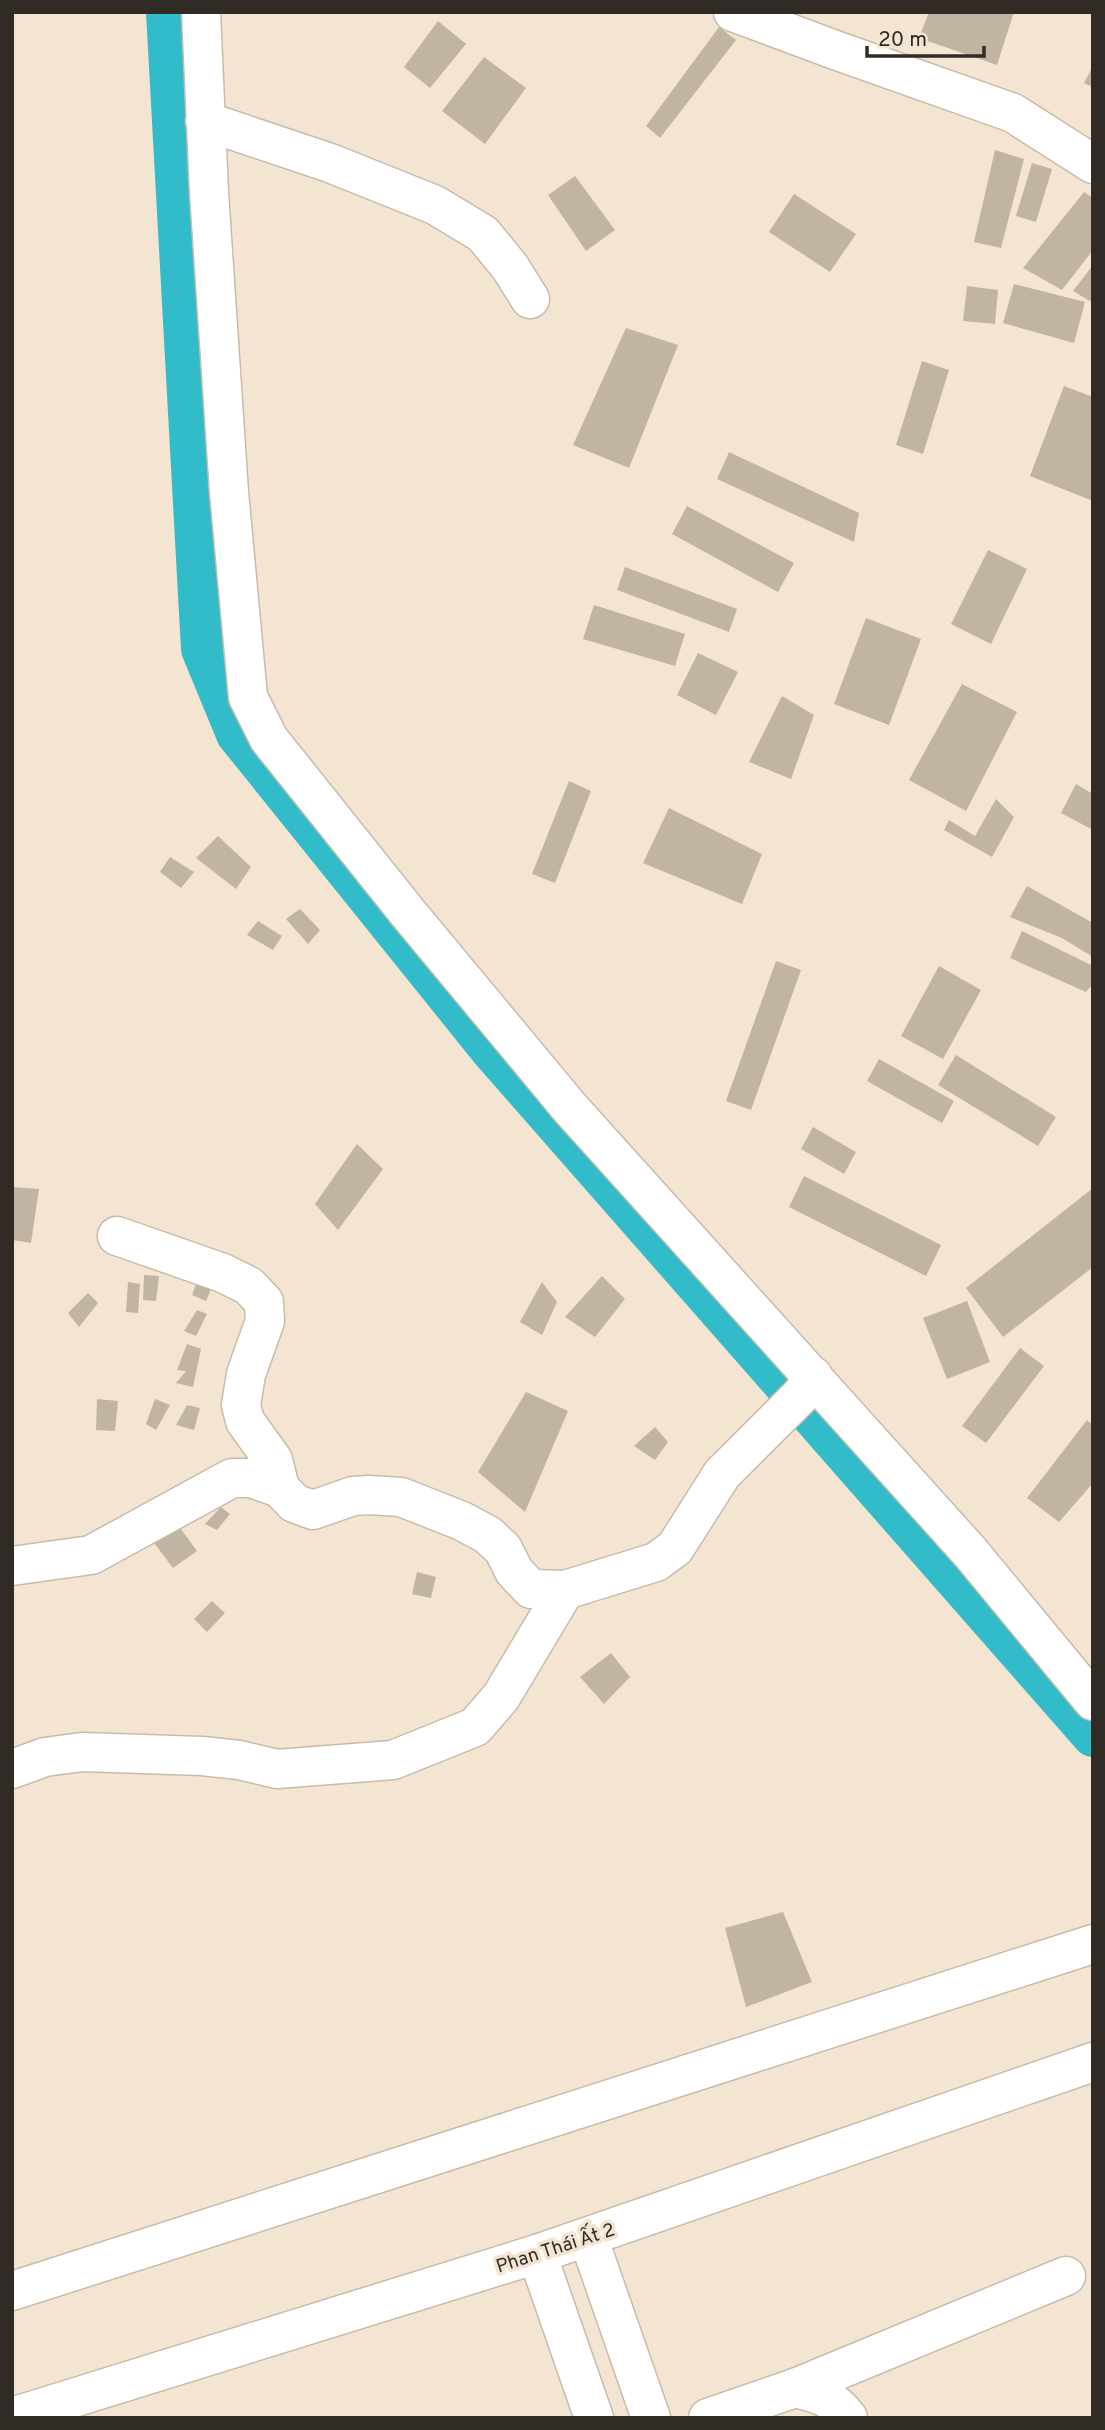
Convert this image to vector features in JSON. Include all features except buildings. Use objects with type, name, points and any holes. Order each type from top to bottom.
[{"type":"street","points":[[201,12],[205,121],[228,478],[248,697],[269,739],[570,1108],[807,1385],[970,1552],[1093,1700]]},
{"type":"street","points":[[733,12],[1013,113],[1093,164]]},
{"type":"street","points":[[205,121],[330,163],[435,205],[483,234],[510,267],[530,299]]},
{"type":"street","points":[[117,1236],[223,1273],[249,1286],[264,1302],[265,1321],[246,1374],[241,1405],[245,1420],[273,1460],[280,1488]]},
{"type":"street","points":[[12,1566],[91,1555],[232,1478],[251,1478],[280,1488],[294,1503],[313,1510],[353,1496],[369,1494],[401,1497],[462,1521],[488,1535],[503,1549],[514,1571],[531,1589],[565,1590],[656,1562],[675,1548],[722,1474],[807,1385]]},
{"type":"street","points":[[12,1769],[45,1757],[82,1752],[202,1756],[239,1760],[277,1769],[393,1760],[475,1727],[501,1697],[565,1590]]},
{"type":"street","points":[[12,2291],[1093,1944]]},
{"type":"street","name":"Phan Thái Ất 2","points":[[12,2417],[537,2254],[1093,2062]]},
{"type":"street","points":[[588,2237],[651,2418]]},
{"type":"street","points":[[537,2254],[594,2418]]},
{"type":"street","points":[[708,2418],[795,2388],[1066,2276]]},
{"type":"street","points":[[795,2388],[818,2393],[836,2402],[848,2418]]},
{"type":"waterway","points":[[167,12],[202,649],[237,734],[492,1051],[1093,1736]]}]
